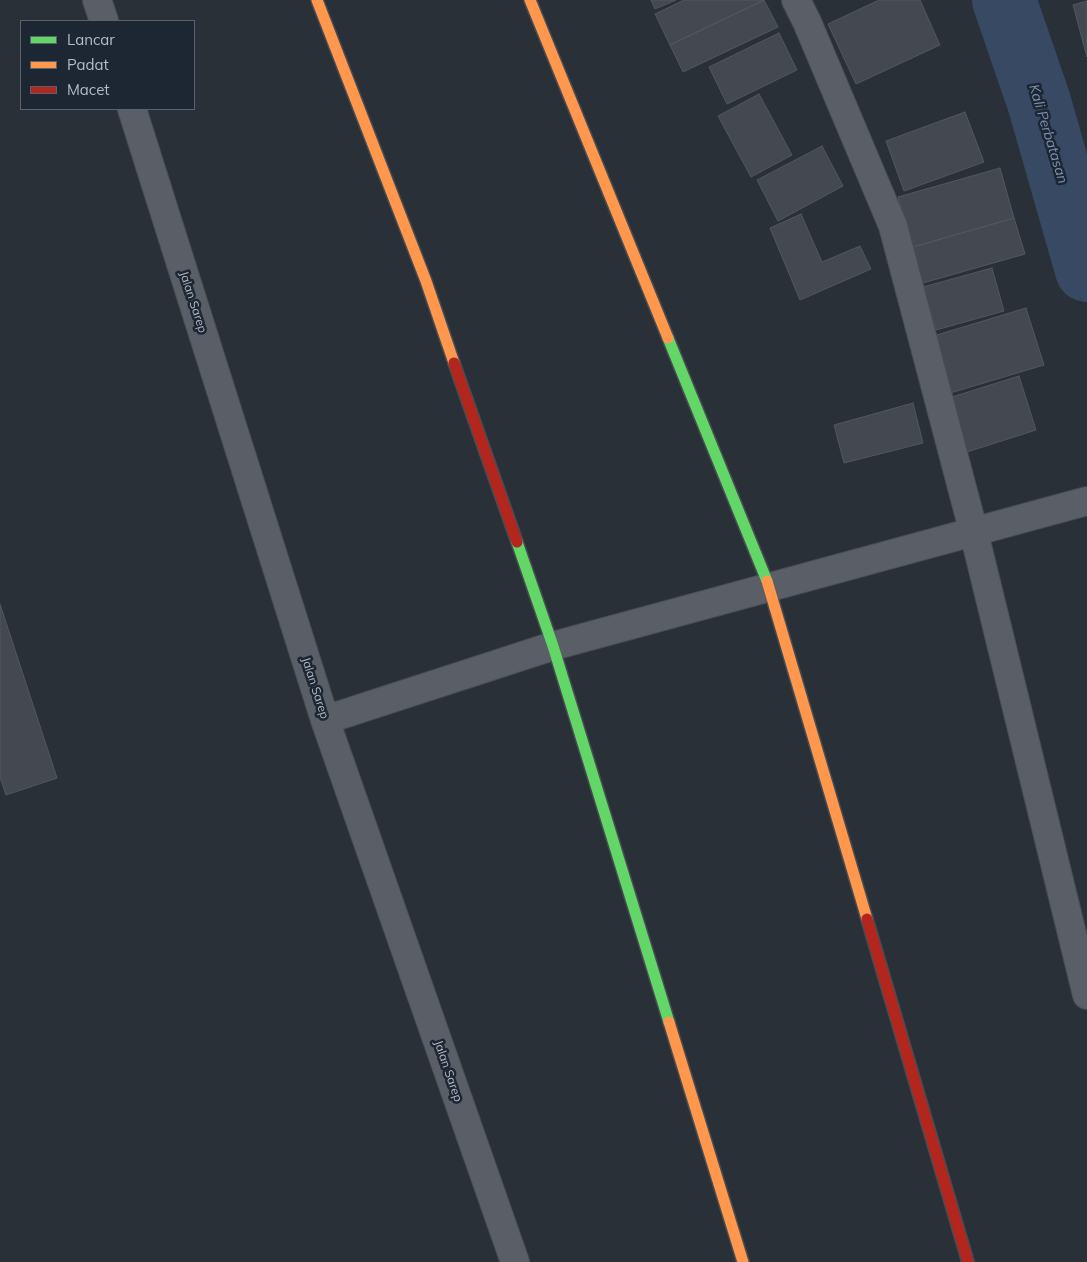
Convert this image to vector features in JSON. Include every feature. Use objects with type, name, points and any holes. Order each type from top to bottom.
[{"type":"street","points":[[97,0],[104,20]]},
{"type":"street","points":[[317,0],[426,281],[553,646],[743,1262]]},
{"type":"street","points":[[530,0],[770,588],[968,1262]]},
{"type":"street","points":[[796,0],[893,226],[974,533],[1087,996]]},
{"type":"street","name":"Jalan Sarep","points":[[132,110],[325,720],[515,1262]]},
{"type":"street","points":[[325,720],[553,646],[1087,501]]},
{"type":"building","points":[[651,0],[676,0],[655,9]]},
{"type":"building","points":[[684,0],[764,0],[670,45],[655,14]]},
{"type":"building","points":[[764,0],[778,27],[683,72],[670,45]]},
{"type":"building","points":[[879,0],[920,0],[940,45],[856,84],[828,24]]},
{"type":"building","points":[[1087,1],[1087,57],[1073,5]]},
{"type":"building","points":[[779,33],[797,70],[727,104],[709,67]]},
{"type":"building","points":[[759,94],[792,155],[751,177],[718,116]]},
{"type":"building","points":[[965,112],[984,162],[904,191],[886,141]]},
{"type":"building","points":[[822,146],[843,186],[778,221],[757,180]]},
{"type":"building","points":[[1000,168],[1014,218],[913,247],[898,197]]},
{"type":"building","points":[[801,214],[822,262],[860,246],[871,269],[800,300],[770,228]]},
{"type":"building","points":[[1014,218],[1025,254],[923,283],[913,247]]},
{"type":"building","points":[[992,268],[1004,311],[936,330],[923,287]]},
{"type":"building","points":[[1026,308],[1044,365],[947,394],[930,337]]},
{"type":"building","points":[[1019,376],[1036,430],[967,452],[949,398]]},
{"type":"building","points":[[913,403],[923,443],[844,463],[834,425]]},
{"type":"building","points":[[0,604],[57,778],[6,795],[0,777]]},
{"type":"waterway","name":"Kali Perbatasan","points":[[1004,0],[1039,102],[1087,270]]},
{"type":"traffic: fast","points":[[668,338],[767,581]]},
{"type":"traffic: fast","points":[[517,542],[553,646],[669,1022]]},
{"type":"traffic: slow","points":[[317,0],[426,281],[454,363]]},
{"type":"traffic: slow","points":[[530,0],[668,338]]},
{"type":"traffic: slow","points":[[767,581],[867,919]]},
{"type":"traffic: slow","points":[[669,1022],[743,1262]]},
{"type":"traffic: jam","points":[[454,363],[517,542]]},
{"type":"traffic: jam","points":[[867,919],[968,1262]]}]
